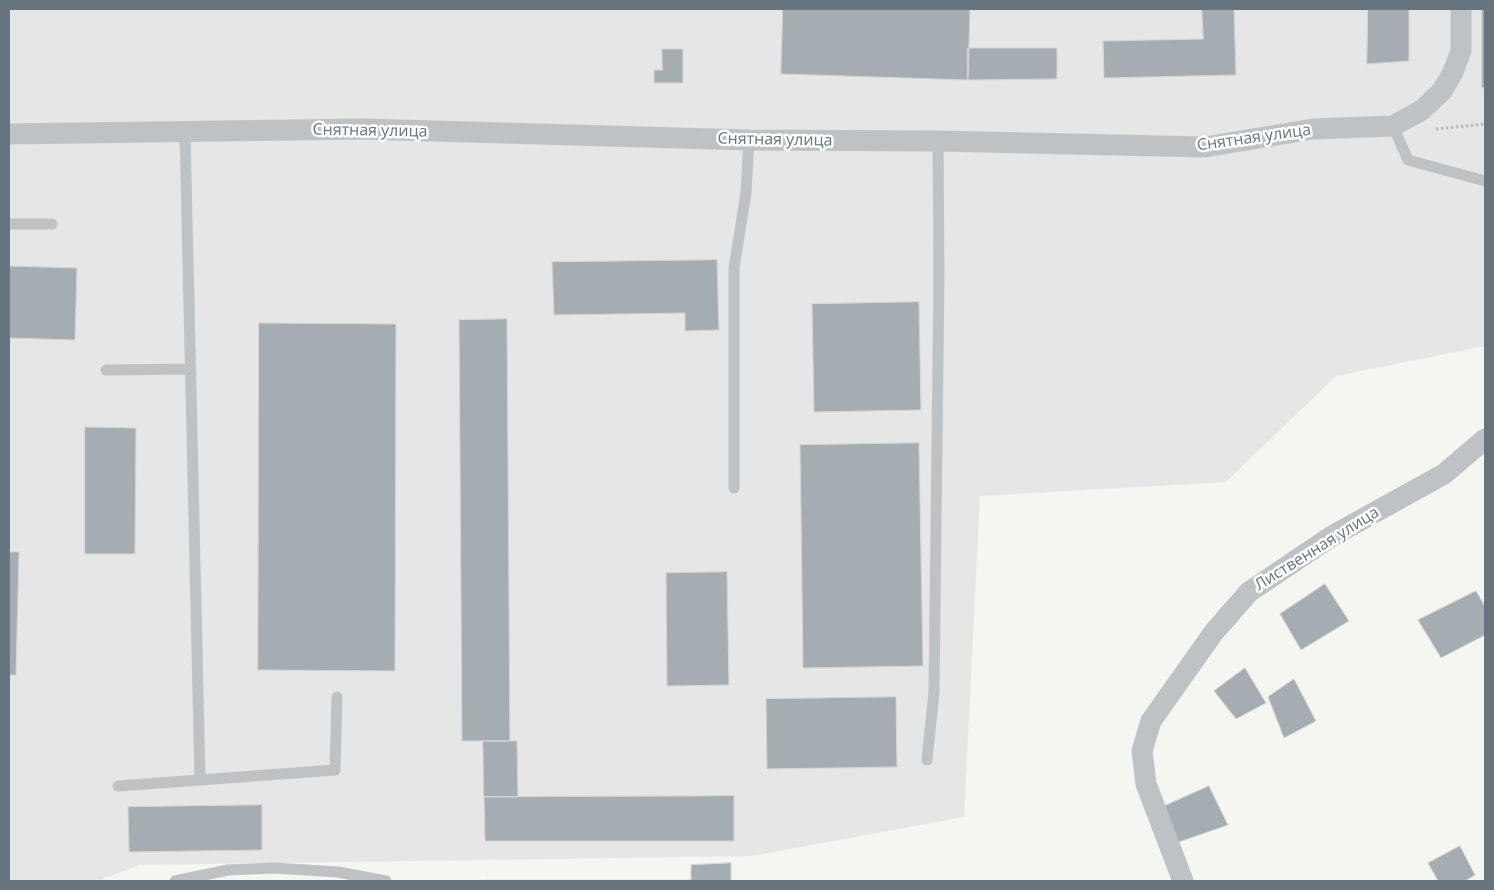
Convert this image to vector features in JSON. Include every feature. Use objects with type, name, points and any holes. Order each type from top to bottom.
[{"type":"street","name":"Снятная улица","points":[[9,134],[362,129],[749,140],[938,141],[1205,147],[1313,129],[1394,126],[1422,110],[1442,91],[1453,72],[1460,51],[1461,9]]},
{"type":"street","name":"Лиственная улица","points":[[1183,881],[1146,784],[1142,751],[1151,721],[1214,632],[1249,592],[1332,536],[1444,474],[1485,439]]},
{"type":"lane","points":[[1394,126],[1408,160],[1485,181]]},
{"type":"lane","points":[[185,132],[200,780]]},
{"type":"lane","points":[[734,488],[734,268],[746,193],[749,140]]},
{"type":"lane","points":[[927,760],[934,692],[939,275],[938,141]]},
{"type":"lane","points":[[9,224],[52,224]]},
{"type":"lane","points":[[106,370],[190,368]]},
{"type":"lane","points":[[118,786],[335,770],[337,696]]},
{"type":"lane","points":[[175,881],[228,870],[274,868],[338,872],[386,881]]},
{"type":"path","points":[[1436,129],[1485,124]]},
{"type":"shaded area","points":[[9,9],[1485,9],[1485,346],[1336,376],[1226,482],[980,496],[964,817],[751,856],[140,865],[97,881],[9,881]]},
{"type":"building","points":[[783,9],[970,9],[968,80],[781,74]]},
{"type":"building","points":[[1202,9],[1234,9],[1236,75],[1104,78],[1103,41],[1203,39]]},
{"type":"building","points":[[1368,9],[1409,9],[1409,61],[1367,64]]},
{"type":"building","points":[[1482,9],[1485,9],[1485,87],[1482,88]]},
{"type":"building","points":[[968,48],[1057,48],[1057,79],[968,80]]},
{"type":"building","points":[[662,49],[683,49],[683,83],[654,83],[654,70],[662,70]]},
{"type":"building","points":[[717,260],[719,330],[685,331],[685,313],[554,315],[552,262]]},
{"type":"building","points":[[9,266],[77,268],[75,340],[9,338]]},
{"type":"building","points":[[919,302],[921,410],[814,412],[812,304]]},
{"type":"building","points":[[507,319],[510,741],[462,741],[459,320]]},
{"type":"building","points":[[259,323],[396,324],[395,671],[258,670]]},
{"type":"building","points":[[85,427],[136,428],[135,554],[85,554]]},
{"type":"building","points":[[919,443],[923,666],[803,668],[800,445]]},
{"type":"building","points":[[9,552],[19,552],[16,675],[9,675]]},
{"type":"building","points":[[727,572],[729,685],[667,686],[666,573]]},
{"type":"building","points":[[1325,584],[1349,621],[1301,650],[1280,614]]},
{"type":"building","points":[[1476,591],[1485,606],[1485,635],[1441,658],[1418,620]]},
{"type":"building","points":[[1245,668],[1266,703],[1236,719],[1214,691]]},
{"type":"building","points":[[1294,679],[1316,721],[1284,738],[1268,697]]},
{"type":"building","points":[[896,697],[897,767],[767,769],[766,699]]},
{"type":"building","points":[[483,741],[517,741],[518,797],[484,797]]},
{"type":"building","points":[[1209,786],[1228,825],[1176,843],[1160,808]]},
{"type":"building","points":[[734,796],[734,841],[485,841],[484,797]]},
{"type":"building","points":[[262,805],[262,850],[129,852],[128,807]]},
{"type":"building","points":[[1460,846],[1475,875],[1465,881],[1438,881],[1428,863]]},
{"type":"building","points":[[731,863],[731,881],[485,881],[691,880],[691,865]]}]
